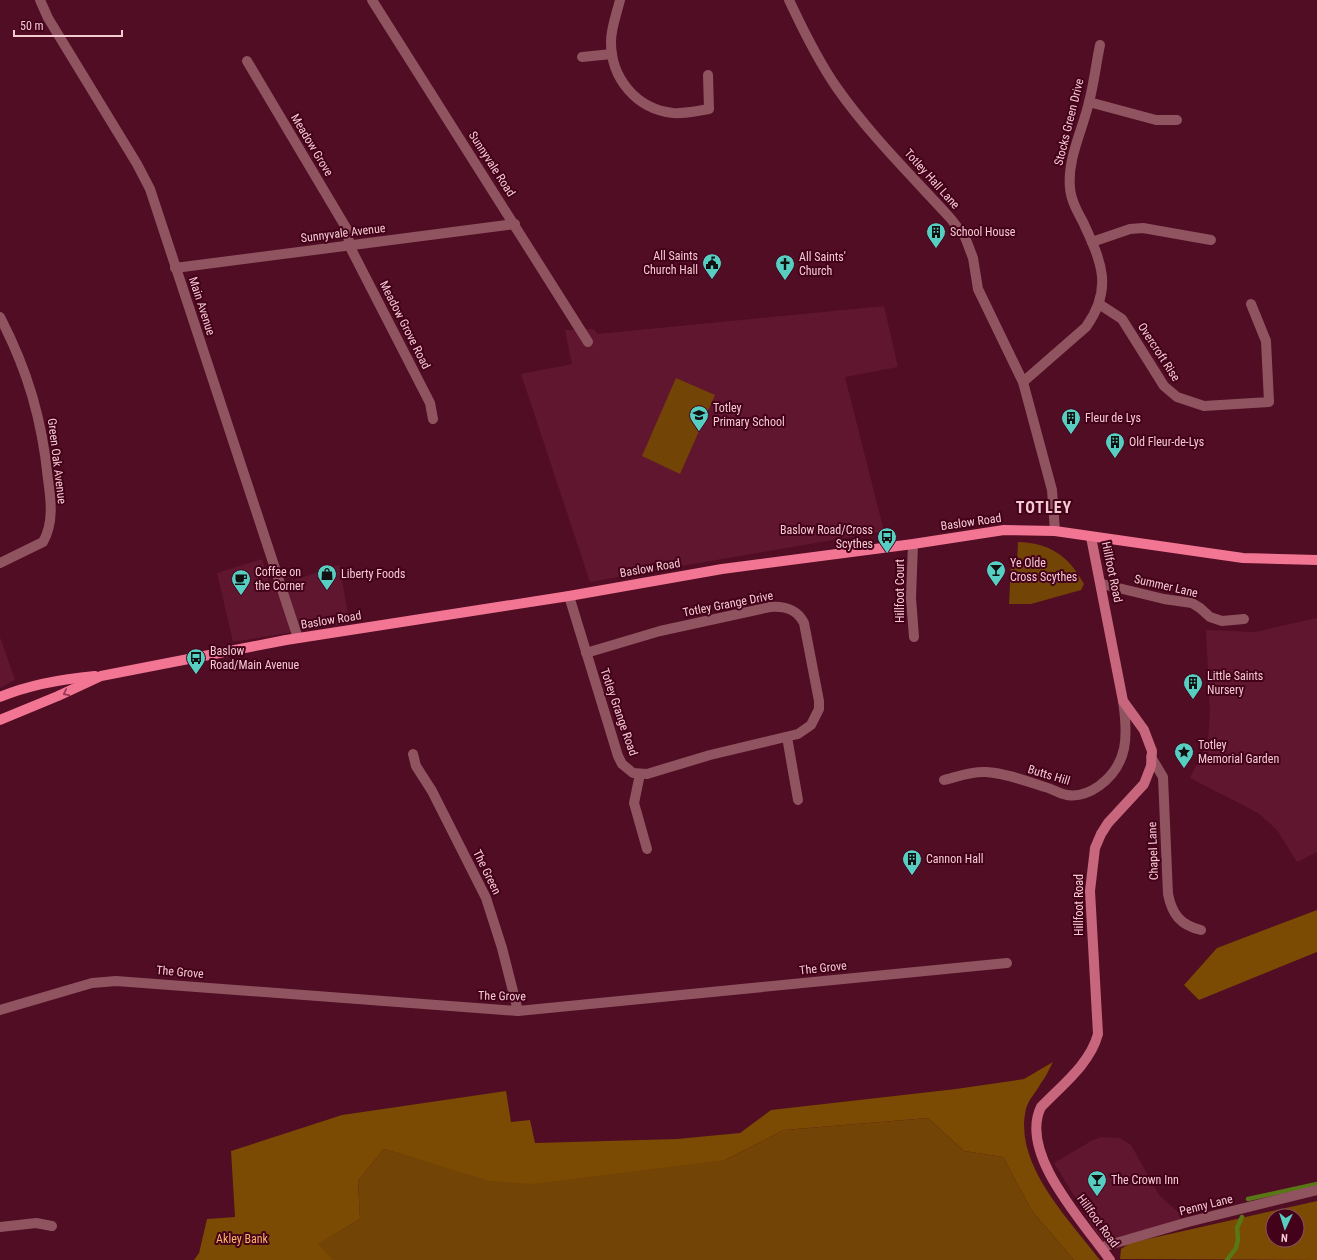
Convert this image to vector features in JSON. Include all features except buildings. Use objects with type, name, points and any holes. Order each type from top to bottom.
[{"type":"main road","name":"Baslow Road","points":[[0,720],[101,676],[298,638],[569,596],[722,569],[913,544],[1004,530],[1055,531],[1243,558],[1317,560]]},
{"type":"main road","points":[[0,697],[39,683],[67,678],[101,676]]},
{"type":"street","name":"Main Avenue","points":[[40,0],[52,24],[144,176],[150,189],[298,638]]},
{"type":"street","name":"Sunnyvale Road","points":[[372,0],[515,224],[588,342]]},
{"type":"street","points":[[620,0],[612,28],[612,54],[621,80],[639,100],[654,108],[673,113],[709,110],[708,75]]},
{"type":"street","name":"Totley Hall Lane","points":[[789,0],[801,26],[836,86],[851,107],[951,219],[965,237],[973,258],[978,289],[1023,382],[1052,490],[1055,531]]},
{"type":"street","name":"Stocks Green Drive","points":[[1023,382],[1086,326],[1099,304],[1103,290],[1102,271],[1092,242],[1071,197],[1069,177],[1089,102],[1100,45]]},
{"type":"street","points":[[582,56],[612,54]]},
{"type":"street","name":"Meadow Grove","points":[[247,61],[348,231],[349,245]]},
{"type":"street","points":[[1089,102],[1156,120],[1177,120]]},
{"type":"street","name":"Sunnyvale Avenue","points":[[175,268],[515,224]]},
{"type":"street","points":[[1092,242],[1130,230],[1143,228],[1211,240]]},
{"type":"street","name":"Meadow Grove Road","points":[[349,245],[430,404],[433,420]]},
{"type":"street","name":"Overcroft Rise","points":[[1099,304],[1122,319],[1170,392],[1186,401],[1204,406],[1269,402],[1266,340],[1251,304]]},
{"type":"street","name":"Green Oak Avenue","points":[[0,317],[37,408],[42,428],[50,497],[49,527],[43,542],[0,563]]},
{"type":"street","name":"Hillfoot Road","points":[[1091,537],[1102,584],[1123,701],[1144,730],[1151,745],[1152,757],[1151,766],[1144,784],[1108,822],[1095,848],[1090,891],[1098,1028],[1095,1045],[1089,1057],[1041,1107],[1037,1122],[1036,1141],[1039,1152],[1061,1192],[1110,1260]]},
{"type":"street","name":"Hillfoot Court","points":[[913,544],[911,598],[914,637]]},
{"type":"street","name":"Summer Lane","points":[[1102,584],[1164,599],[1192,603],[1210,617],[1222,621],[1244,619]]},
{"type":"street","name":"Totley Grange Road","points":[[569,596],[618,756],[627,769],[640,774]]},
{"type":"street","name":"Totley Grange Drive","points":[[586,653],[660,631],[770,607],[780,606],[792,610],[797,613],[804,623],[819,700],[819,709],[811,725],[798,734],[710,756],[647,774],[640,774]]},
{"type":"street","name":"Butts Hill","points":[[944,780],[974,772],[987,772],[1046,787],[1066,795],[1085,794],[1107,780],[1115,772],[1120,761],[1126,740],[1123,701]]},
{"type":"street","points":[[787,737],[798,800]]},
{"type":"street","name":"The Green","points":[[413,754],[416,766],[432,791],[486,898],[502,948],[518,1011]]},
{"type":"street","name":"Chapel Lane","points":[[1152,757],[1163,776],[1168,894],[1170,904],[1180,921],[1201,930]]},
{"type":"street","points":[[640,774],[634,803],[647,849]]},
{"type":"street","name":"The Grove","points":[[0,1010],[92,983],[116,981],[518,1011],[1007,963]]},
{"type":"street","name":"Penny Lane","points":[[1102,1247],[1188,1222],[1317,1190]]},
{"type":"street","points":[[0,1227],[36,1223],[52,1226]]},
{"type":"shaded area","name":"Totley Primary School","points":[[884,306],[898,367],[845,377],[884,531],[590,582],[521,374],[572,364],[565,330],[594,329],[597,334]]},
{"type":"shaded area","points":[[676,378],[715,395],[680,474],[642,456]]},
{"type":"shaded area","points":[[1018,542],[1040,545],[1049,548],[1065,559],[1072,566],[1084,584],[1081,590],[1031,604],[1009,604],[1011,563],[1017,563]]},
{"type":"shaded area","points":[[262,559],[271,588],[339,565],[350,623],[233,642],[217,573]]},
{"type":"shaded area","points":[[1317,618],[1317,852],[1297,862],[1277,830],[1258,813],[1190,778],[1208,742],[1210,712],[1206,630],[1255,632]]},
{"type":"shaded area","points":[[0,637],[15,680],[0,688]]},
{"type":"shaded area","points":[[928,1118],[964,1151],[1003,1157],[1032,1211],[1074,1260],[329,1260],[317,1244],[360,1219],[358,1181],[384,1149],[425,1161],[725,1160],[784,1130]]},
{"type":"shaded area","points":[[1101,1137],[1120,1138],[1131,1145],[1159,1195],[1182,1216],[1180,1221],[1102,1241],[1054,1163],[1091,1141]]},
{"type":"green space","points":[[1317,910],[1317,952],[1199,1000],[1184,985],[1217,948]]},
{"type":"green space","name":"Akley Bank","points":[[1053,1062],[1026,1109],[1024,1130],[1028,1150],[1046,1190],[1100,1260],[1074,1260],[1032,1211],[1003,1157],[964,1151],[928,1118],[784,1130],[725,1160],[532,1184],[490,1181],[384,1149],[358,1181],[360,1219],[318,1244],[333,1260],[194,1260],[199,1253],[207,1219],[235,1217],[231,1151],[342,1115],[506,1091],[511,1122],[530,1120],[535,1143],[677,1139],[740,1133],[771,1110],[956,1089],[1024,1079]]},
{"type":"green space","points":[[1317,1201],[1317,1260],[1120,1259],[1121,1249],[1130,1243],[1265,1213],[1265,1248],[1305,1248],[1305,1208],[1286,1208]]},
{"type":"waterway","points":[[1248,1199],[1317,1184]]},
{"type":"waterway","points":[[1227,1260],[1236,1248],[1238,1240],[1237,1228],[1242,1217]]},
{"type":"place","name":"School House","points":[[936,249]]},
{"type":"place","name":"All Saints Church Hall","points":[[712,280]]},
{"type":"place","name":"All Saints' Church","points":[[785,281]]},
{"type":"place","name":"Totley Primary School","points":[[699,432]]},
{"type":"place","name":"Fleur de Lys","points":[[1071,435]]},
{"type":"place","name":"Old Fleur-de-Lys","points":[[1115,459]]},
{"type":"place","name":"Baslow Road/Cross Scythes","points":[[887,554]]},
{"type":"place","name":"Ye Olde Cross Scythes","points":[[996,587]]},
{"type":"place","name":"Liberty Foods","points":[[327,591]]},
{"type":"place","name":"Coffee on the Corner","points":[[241,596]]},
{"type":"place","name":"Baslow Road/Main Avenue","points":[[196,675]]},
{"type":"place","name":"Little Saints Nursery","points":[[1193,700]]},
{"type":"place","name":"Totley Memorial Garden","points":[[1184,769]]},
{"type":"place","name":"Cannon Hall","points":[[912,876]]},
{"type":"place","name":"The Crown Inn","points":[[1097,1197]]},
{"type":"district","name":"TOTLEY","points":[[1044,507]]}]
